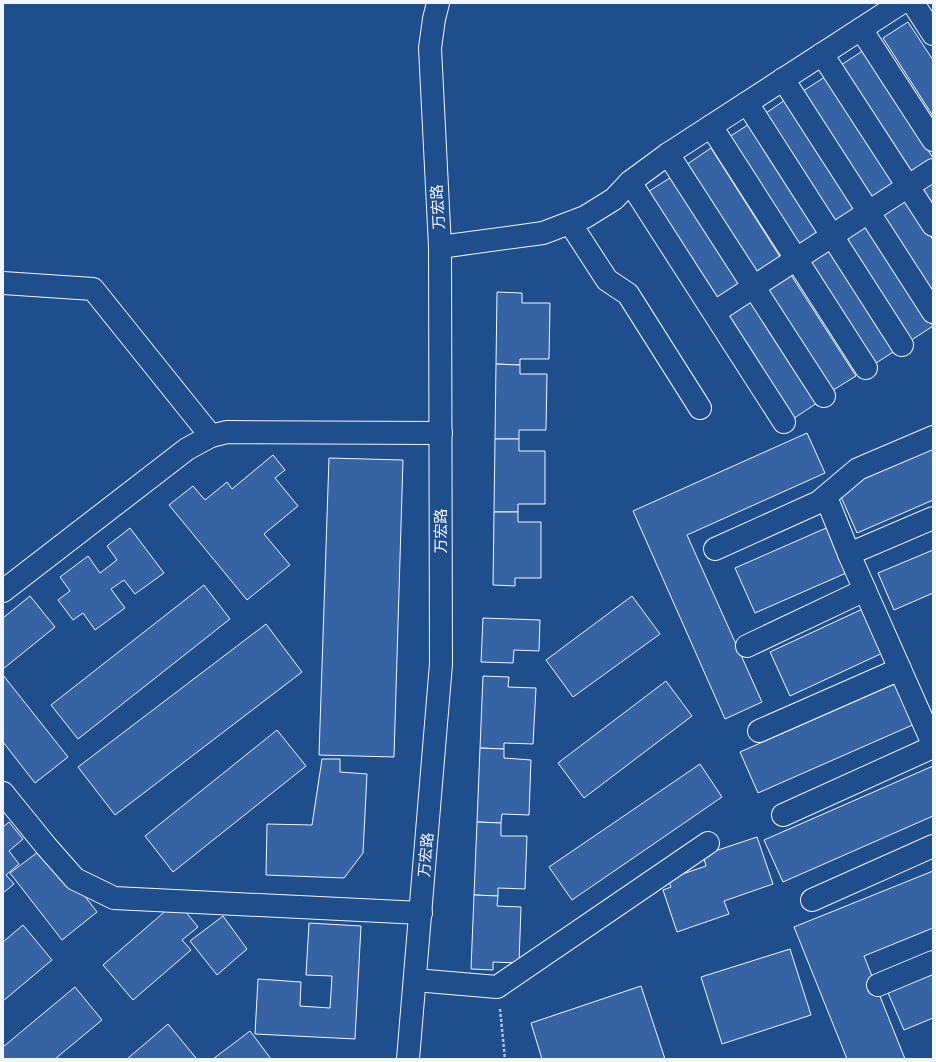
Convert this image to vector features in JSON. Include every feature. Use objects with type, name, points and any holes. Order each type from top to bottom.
[{"type":"street","name":"万宏路","points":[[408,1059],[442,664],[440,246],[430,48],[438,3]]},
{"type":"street","points":[[440,246],[543,233],[585,217],[614,198],[630,182],[668,154],[901,3]]},
{"type":"street","points":[[913,3],[933,34]]},
{"type":"street","points":[[861,29],[933,140]]},
{"type":"street","points":[[822,54],[933,225]]},
{"type":"street","points":[[783,79],[933,312]]},
{"type":"street","points":[[747,103],[902,345]]},
{"type":"street","points":[[711,126],[866,368]]},
{"type":"street","points":[[668,154],[824,396]]},
{"type":"street","points":[[715,312],[933,170]]},
{"type":"street","points":[[630,182],[715,312],[784,422]]},
{"type":"street","points":[[570,223],[607,280],[628,294],[700,408]]},
{"type":"street","points":[[3,283],[92,289],[211,436]]},
{"type":"street","points":[[3,591],[187,449],[211,436],[227,432],[441,433]]},
{"type":"street","points":[[715,549],[819,502],[858,469],[933,437]]},
{"type":"street","points":[[783,815],[933,746],[849,554],[826,497]]},
{"type":"street","points":[[849,554],[933,518]]},
{"type":"street","points":[[747,646],[865,590]]},
{"type":"street","points":[[758,731],[900,669]]},
{"type":"street","points":[[3,793],[75,879],[114,898],[421,913]]},
{"type":"street","points":[[415,980],[498,987],[708,843]]},
{"type":"street","points":[[812,900],[933,846]]},
{"type":"street","points":[[878,985],[933,962]]},
{"type":"path","points":[[498,987],[505,1059]]},
{"type":"building","points":[[908,22],[933,60],[933,116],[883,38]]},
{"type":"building","points":[[864,50],[933,158],[933,164],[911,177],[841,65]]},
{"type":"building","points":[[828,75],[899,186],[873,202],[803,91]]},
{"type":"building","points":[[788,98],[859,211],[834,227],[763,115]]},
{"type":"building","points":[[754,121],[825,233],[799,249],[729,137]]},
{"type":"building","points":[[711,148],[782,260],[756,276],[686,165]]},
{"type":"building","points":[[673,176],[742,285],[715,302],[646,193]]},
{"type":"building","points":[[933,180],[933,211],[919,189]]},
{"type":"building","points":[[906,198],[933,240],[933,296],[881,214]]},
{"type":"building","points":[[867,222],[933,326],[907,343],[841,239]]},
{"type":"building","points":[[832,245],[898,349],[873,365],[807,261]]},
{"type":"building","points":[[789,272],[856,376],[830,392],[764,288]]},
{"type":"building","points":[[497,292],[522,293],[522,303],[550,303],[549,359],[520,359],[520,365],[496,364]]},
{"type":"building","points":[[750,297],[817,403],[790,421],[723,314]]},
{"type":"building","points":[[496,364],[520,365],[520,374],[547,374],[546,430],[519,430],[519,439],[495,439]]},
{"type":"building","points":[[807,433],[825,473],[687,535],[762,702],[725,719],[633,511]]},
{"type":"building","points":[[495,439],[519,439],[519,451],[545,451],[545,504],[518,504],[518,512],[494,512]]},
{"type":"building","points":[[933,448],[933,500],[857,533],[838,490]]},
{"type":"building","points":[[273,455],[285,470],[275,478],[298,506],[264,534],[290,565],[247,600],[169,505],[193,486],[205,500],[227,482],[232,489]]},
{"type":"building","points":[[329,458],[403,460],[394,757],[319,755]]},
{"type":"building","points":[[494,512],[518,512],[518,522],[541,522],[541,578],[515,578],[515,586],[493,585]]},
{"type":"building","points":[[833,525],[853,570],[755,613],[735,568]]},
{"type":"building","points":[[130,528],[164,573],[135,594],[124,580],[111,589],[125,608],[95,630],[83,613],[73,620],[58,600],[70,591],[60,577],[88,556],[100,573],[117,560],[107,546]]},
{"type":"building","points":[[933,550],[933,593],[894,610],[878,573]]},
{"type":"building","points":[[204,585],[230,619],[78,739],[51,705]]},
{"type":"building","points":[[30,596],[55,627],[3,669],[3,618]]},
{"type":"building","points":[[632,596],[660,634],[573,697],[546,660]]},
{"type":"building","points":[[869,606],[889,650],[790,696],[770,652]]},
{"type":"building","points":[[483,618],[540,620],[539,651],[514,650],[513,663],[481,662]]},
{"type":"building","points":[[266,624],[302,672],[115,815],[78,767]]},
{"type":"building","points":[[3,675],[68,757],[35,783],[3,742]]},
{"type":"building","points":[[483,676],[509,677],[508,687],[536,688],[533,744],[504,743],[504,749],[480,748]]},
{"type":"building","points":[[666,681],[692,716],[584,798],[558,763]]},
{"type":"building","points":[[899,682],[917,723],[758,793],[740,752]]},
{"type":"building","points":[[277,730],[306,766],[173,872],[145,836]]},
{"type":"building","points":[[480,748],[504,749],[504,758],[531,760],[529,815],[502,814],[501,823],[477,822]]},
{"type":"building","points":[[322,759],[340,759],[340,772],[367,774],[363,853],[344,878],[266,875],[267,824],[312,825]]},
{"type":"building","points":[[700,764],[722,797],[572,900],[549,867]]},
{"type":"building","points":[[933,766],[933,816],[783,882],[764,840]]},
{"type":"building","points":[[9,822],[23,839],[9,851],[19,864],[6,875],[14,884],[3,893],[3,827]]},
{"type":"building","points":[[477,822],[501,823],[501,836],[527,836],[525,889],[498,888],[498,896],[474,895]]},
{"type":"building","points":[[757,837],[773,884],[724,901],[729,914],[677,932],[663,890],[671,887],[668,879],[706,866],[703,855]]},
{"type":"building","points":[[46,846],[97,912],[62,940],[10,873]]},
{"type":"building","points":[[933,871],[933,928],[864,956],[905,1059],[847,1059],[794,927]]},
{"type":"building","points":[[474,895],[498,896],[497,906],[521,907],[519,963],[493,962],[493,970],[471,969]]},
{"type":"building","points":[[177,901],[198,927],[182,940],[191,950],[133,1000],[103,965]]},
{"type":"building","points":[[223,916],[247,949],[217,975],[190,941]]},
{"type":"building","points":[[309,923],[361,926],[355,1039],[255,1034],[258,979],[301,982],[300,1006],[330,1008],[332,976],[306,975]]},
{"type":"building","points":[[23,925],[52,960],[3,1001],[3,942]]},
{"type":"building","points":[[790,949],[811,1015],[722,1044],[701,977]]},
{"type":"building","points":[[933,965],[933,1018],[904,1030],[885,986]]},
{"type":"building","points":[[641,986],[665,1059],[542,1059],[531,1023]]},
{"type":"building","points":[[75,987],[102,1020],[55,1059],[3,1059],[3,1047]]},
{"type":"building","points":[[168,1024],[196,1058],[127,1059]]},
{"type":"building","points":[[250,1031],[271,1059],[213,1059]]}]
